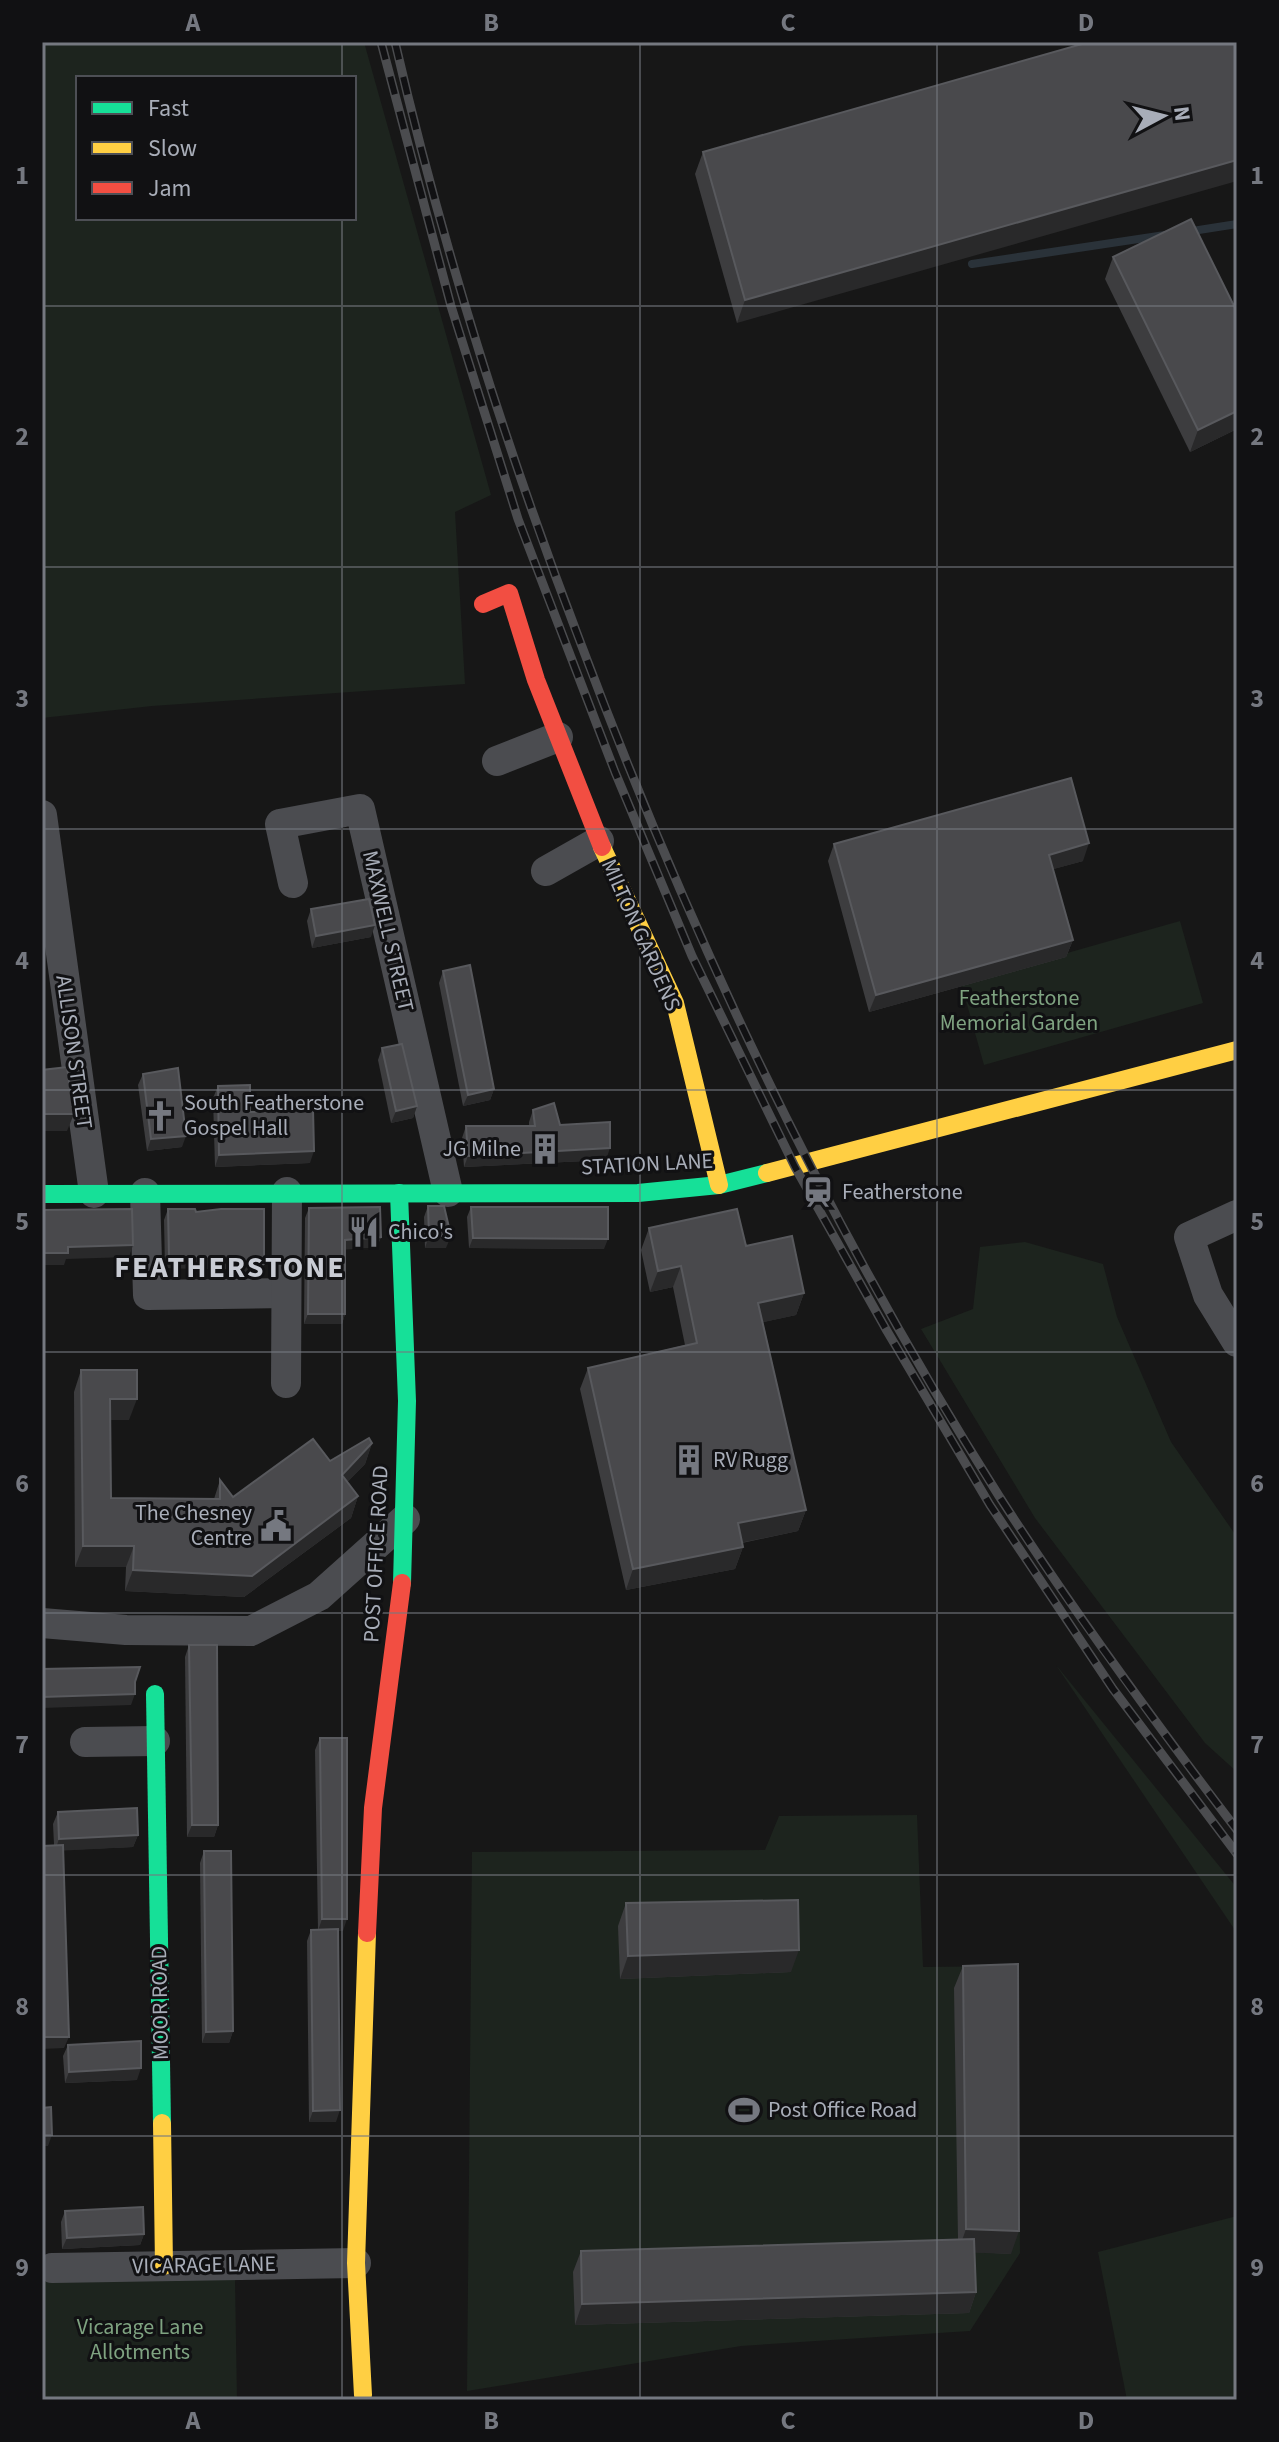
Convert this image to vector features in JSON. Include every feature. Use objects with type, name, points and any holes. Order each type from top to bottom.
[{"type":"street","name":"MILTON GARDENS","points":[[483,604],[509,593],[536,680],[599,841],[675,1003],[719,1185]]},
{"type":"street","points":[[497,761],[558,737]]},
{"type":"street","name":"MAXWELL STREET","points":[[293,883],[280,824],[360,809],[448,1192]]},
{"type":"street","name":"ALLISON STREET","points":[[42,815],[51,941],[94,1193]]},
{"type":"street","points":[[546,871],[599,841]]},
{"type":"street","name":"STATION LANE","points":[[42,1194],[638,1193],[719,1185],[1237,1050]]},
{"type":"street","points":[[286,1383],[287,1192]]},
{"type":"street","points":[[145,1193],[148,1295],[286,1293]]},
{"type":"street","name":"POST OFFICE ROAD","points":[[363,2395],[356,2263],[364,1981],[373,1808],[401,1596],[405,1519],[407,1401],[399,1193]]},
{"type":"street","points":[[1237,1215],[1189,1237],[1208,1295],[1237,1342]]},
{"type":"street","points":[[42,1623],[126,1630],[251,1631],[319,1596],[405,1519]]},
{"type":"street","name":"MOOR ROAD","points":[[155,1694],[164,2266]]},
{"type":"street","points":[[85,1742],[155,1741]]},
{"type":"street","name":"VICARAGE LANE","points":[[52,2268],[356,2263]]},
{"type":"green space","points":[[42,42],[364,42],[491,495],[455,512],[465,684],[152,706],[42,718]]},
{"type":"green space","name":"Featherstone Memorial Garden","points":[[1180,921],[1203,1003],[984,1065],[961,983]]},
{"type":"green space","points":[[1025,1242],[1103,1264],[1117,1317],[1171,1442],[1237,1537],[1237,1772],[1205,1743],[1035,1518],[921,1329],[973,1309],[980,1247]]},
{"type":"green space","points":[[1056,1665],[1237,1888],[1237,1933]]},
{"type":"green space","name":"Post Office Road","points":[[917,1815],[923,1967],[1018,1966],[1020,2253],[970,2331],[741,2346],[467,2391],[472,1852],[765,1850],[779,1816]]},
{"type":"green space","points":[[1237,2216],[1237,2400],[1127,2400],[1098,2252]]},
{"type":"green space","name":"Vicarage Lane Allotments","points":[[235,2279],[237,2400],[42,2400],[42,2282]]},
{"type":"building","points":[[1089,42],[1237,42],[1237,160],[745,300],[703,152]]},
{"type":"building","points":[[1191,219],[1237,312],[1237,411],[1198,430],[1113,257]]},
{"type":"building","points":[[1071,778],[1089,843],[1049,855],[1073,940],[876,995],[834,844]]},
{"type":"building","points":[[369,899],[375,925],[316,936],[311,909]]},
{"type":"building","points":[[470,965],[494,1089],[468,1095],[443,971]]},
{"type":"building","points":[[402,1044],[417,1106],[396,1111],[382,1048]]},
{"type":"building","points":[[67,1067],[74,1114],[42,1114],[42,1070]]},
{"type":"building","name":"South Featherstone Gospel Hall","points":[[178,1068],[186,1136],[151,1139],[143,1074]]},
{"type":"building","points":[[250,1085],[250,1112],[313,1109],[314,1151],[219,1155],[218,1086]]},
{"type":"building","points":[[554,1103],[560,1125],[610,1122],[610,1148],[468,1156],[466,1126],[535,1126],[533,1110]]},
{"type":"building","points":[[428,1206],[444,1206],[451,1236],[429,1236]]},
{"type":"building","points":[[380,1207],[381,1237],[345,1240],[345,1314],[308,1314],[309,1208]]},
{"type":"building","points":[[471,1207],[608,1207],[608,1239],[473,1238]]},
{"type":"building","points":[[132,1209],[133,1245],[68,1247],[68,1253],[42,1253],[42,1210]]},
{"type":"building","points":[[168,1209],[195,1209],[196,1212],[264,1209],[264,1264],[238,1264],[238,1257],[169,1256]]},
{"type":"building","name":"RV Rugg","points":[[737,1209],[746,1246],[792,1236],[804,1293],[758,1303],[806,1510],[738,1523],[743,1547],[633,1569],[588,1368],[697,1343],[681,1266],[658,1271],[649,1228]]},
{"type":"building","points":[[81,1370],[137,1370],[137,1399],[110,1399],[111,1498],[220,1499],[220,1480],[233,1497],[313,1439],[330,1461],[369,1438],[372,1443],[342,1475],[358,1496],[252,1576],[133,1570],[134,1546],[83,1546]]},
{"type":"building","points":[[189,1645],[217,1645],[218,1825],[192,1825]]},
{"type":"building","points":[[140,1667],[135,1694],[42,1697],[42,1669]]},
{"type":"building","points":[[320,1738],[347,1738],[347,1919],[322,1919]]},
{"type":"building","points":[[137,1808],[138,1835],[59,1839],[58,1812]]},
{"type":"building","points":[[63,1845],[69,2037],[42,2037],[42,1846]]},
{"type":"building","points":[[204,1851],[231,1851],[233,2031],[206,2032]]},
{"type":"building","points":[[798,1900],[799,1950],[628,1956],[626,1903]]},
{"type":"building","points":[[338,1929],[340,2110],[313,2111],[311,1930]]},
{"type":"building","points":[[1018,1964],[1019,2231],[966,2229],[963,1966]]},
{"type":"building","points":[[141,2041],[141,2068],[69,2072],[68,2045]]},
{"type":"building","points":[[51,2107],[52,2135],[42,2135],[42,2108]]},
{"type":"building","points":[[143,2207],[144,2234],[67,2238],[65,2211]]},
{"type":"building","points":[[974,2239],[976,2292],[582,2304],[581,2251]]},
{"type":"waterway","points":[[1186,232],[1237,224]]},
{"type":"waterway","points":[[972,264],[1165,235]]},
{"type":"railway","points":[[381,42],[451,306],[518,519],[615,772],[692,956],[795,1167],[990,1505],[1113,1689],[1237,1854]]},
{"type":"railway","points":[[395,42],[433,195],[527,496],[624,755],[717,973],[821,1187],[937,1395],[1056,1581],[1237,1830]]},
{"type":"traffic: fast","points":[[42,1194],[638,1193],[719,1185],[767,1173]]},
{"type":"traffic: fast","points":[[399,1193],[407,1401],[402,1583]]},
{"type":"traffic: fast","points":[[155,1694],[162,2123]]},
{"type":"traffic: slow","points":[[602,847],[675,1003],[719,1185]]},
{"type":"traffic: slow","points":[[767,1173],[1237,1050]]},
{"type":"traffic: slow","points":[[363,2395],[356,2263],[367,1933]]},
{"type":"traffic: slow","points":[[162,2123],[164,2266]]},
{"type":"traffic: jam","points":[[483,604],[509,593],[536,680],[602,847]]},
{"type":"traffic: jam","points":[[367,1933],[373,1808],[402,1583]]},
{"type":"place","name":"South Featherstone Gospel Hall","points":[[160,1116]]},
{"type":"place","name":"JG Milne","points":[[545,1149]]},
{"type":"place","name":"Featherstone","points":[[818,1192]]},
{"type":"place","name":"Chico's","points":[[364,1232]]},
{"type":"place","name":"RV Rugg","points":[[689,1460]]},
{"type":"place","name":"The Chesney Centre","points":[[276,1526]]},
{"type":"place","name":"Post Office Road","points":[[744,2110]]},
{"type":"district","name":"FEATHERSTONE","points":[[230,1267]]}]
